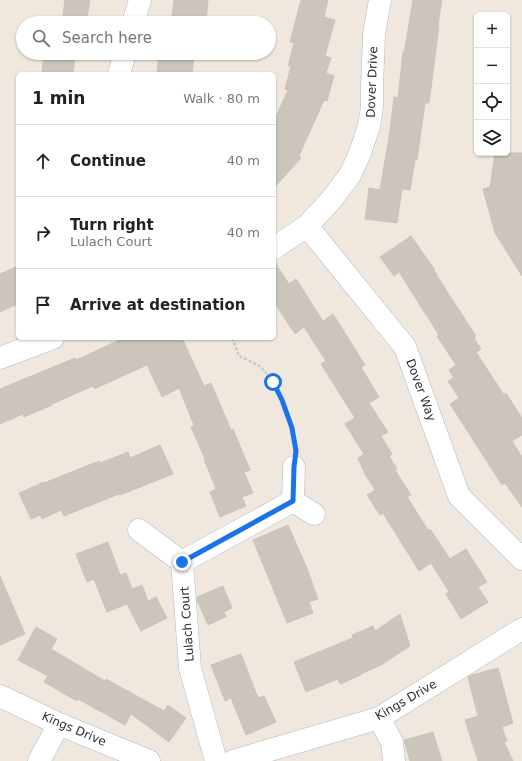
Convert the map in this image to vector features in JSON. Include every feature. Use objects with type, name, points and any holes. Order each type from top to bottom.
[{"type":"street","points":[[135,16],[140,0]]},
{"type":"street","name":"Dover Drive","points":[[276,247],[307,226],[331,200],[350,175],[360,153],[370,126],[372,108],[374,34],[380,0]]},
{"type":"street","points":[[120,72],[123,60]]},
{"type":"street","name":"Dover Way","points":[[307,226],[405,347],[459,496],[522,559]]},
{"type":"street","points":[[0,358],[48,340]]},
{"type":"street","points":[[293,501],[294,467]]},
{"type":"street","points":[[293,501],[314,514]]},
{"type":"street","points":[[139,530],[182,562],[293,501]]},
{"type":"street","name":"Lulach Court","points":[[182,562],[190,668],[216,761]]},
{"type":"street","name":"Kings Drive","points":[[233,761],[379,718],[522,629]]},
{"type":"street","name":"Kings Drive","points":[[0,696],[59,724],[149,761]]},
{"type":"street","points":[[379,718],[392,742],[394,761]]},
{"type":"street","points":[[39,761],[59,724]]},
{"type":"path","points":[[233,340],[239,356],[259,366],[273,382],[282,400],[292,428],[296,451],[294,467]]},
{"type":"building","points":[[65,0],[90,0],[87,16],[63,16]]},
{"type":"building","points":[[174,0],[208,0],[207,16],[172,16]]},
{"type":"building","points":[[301,0],[328,0],[324,17],[335,20],[325,56],[331,58],[326,73],[334,76],[327,101],[324,100],[299,156],[301,158],[276,186],[276,117],[288,90],[285,89],[291,66],[288,66],[294,43],[290,42]]},
{"type":"building","points":[[413,0],[442,0],[429,103],[425,103],[417,160],[415,160],[410,190],[402,189],[397,223],[365,219],[369,188],[380,190],[394,97],[398,98],[403,52],[404,53]]},
{"type":"building","points":[[43,60],[75,60],[73,72],[42,72]]},
{"type":"building","points":[[158,60],[193,60],[192,72],[157,72]]},
{"type":"building","points":[[510,153],[522,153],[522,276],[495,233],[483,189],[490,187],[495,156],[510,156]]},
{"type":"building","points":[[411,236],[435,270],[434,271],[437,276],[476,336],[474,338],[481,349],[476,352],[504,395],[506,393],[522,418],[522,435],[512,441],[522,457],[522,507],[505,483],[502,485],[450,404],[459,398],[448,381],[454,378],[449,370],[456,365],[437,336],[439,335],[399,272],[394,276],[380,257]]},
{"type":"building","points":[[276,264],[289,284],[296,279],[323,321],[333,314],[365,365],[361,367],[379,397],[369,403],[388,432],[381,436],[392,454],[389,456],[397,469],[395,470],[411,495],[407,497],[428,530],[430,529],[450,559],[466,549],[487,582],[478,587],[488,602],[461,619],[446,594],[449,592],[431,563],[419,571],[383,513],[380,515],[367,495],[375,490],[365,474],[358,458],[364,454],[345,424],[355,418],[321,364],[326,361],[304,327],[295,334],[276,305]]},
{"type":"building","points":[[16,267],[16,305],[0,312],[0,274]]},
{"type":"building","points":[[120,340],[183,340],[204,386],[211,383],[231,430],[233,429],[250,470],[244,472],[253,493],[242,497],[246,506],[220,517],[210,492],[216,489],[191,427],[194,425],[179,388],[162,397],[147,365],[94,389],[93,386],[24,417],[23,414],[0,424],[0,389],[75,358],[76,360]]},
{"type":"building","points":[[160,445],[173,474],[64,516],[61,510],[42,519],[40,515],[31,519],[19,493],[99,461],[100,463],[128,452],[130,458]]},
{"type":"building","points":[[288,525],[306,566],[318,599],[309,602],[313,613],[287,623],[253,540]]},
{"type":"building","points":[[108,542],[120,575],[126,573],[132,589],[142,585],[148,601],[156,597],[167,618],[141,631],[127,604],[107,612],[94,579],[87,582],[76,554]]},
{"type":"building","points":[[0,576],[25,634],[0,645]]},
{"type":"building","points":[[223,586],[232,608],[224,612],[226,617],[208,625],[197,597]]},
{"type":"building","points":[[400,614],[410,646],[381,665],[361,675],[340,684],[338,679],[306,692],[294,662],[353,638],[352,635],[373,626],[375,631]]},
{"type":"building","points":[[36,627],[57,639],[51,649],[105,681],[106,679],[164,711],[168,705],[186,718],[169,742],[131,714],[125,725],[78,699],[77,701],[44,682],[48,676],[18,660]]},
{"type":"building","points":[[241,654],[258,698],[264,696],[276,722],[246,735],[231,698],[225,701],[211,665]]},
{"type":"building","points":[[498,668],[513,723],[502,727],[507,741],[504,742],[513,761],[478,761],[465,720],[478,716],[468,677]]},
{"type":"building","points":[[433,732],[442,761],[410,761],[404,740]]},
{"type":"route","points":[[182,562],[293,501],[296,451],[292,428],[282,400],[273,382]]}]
